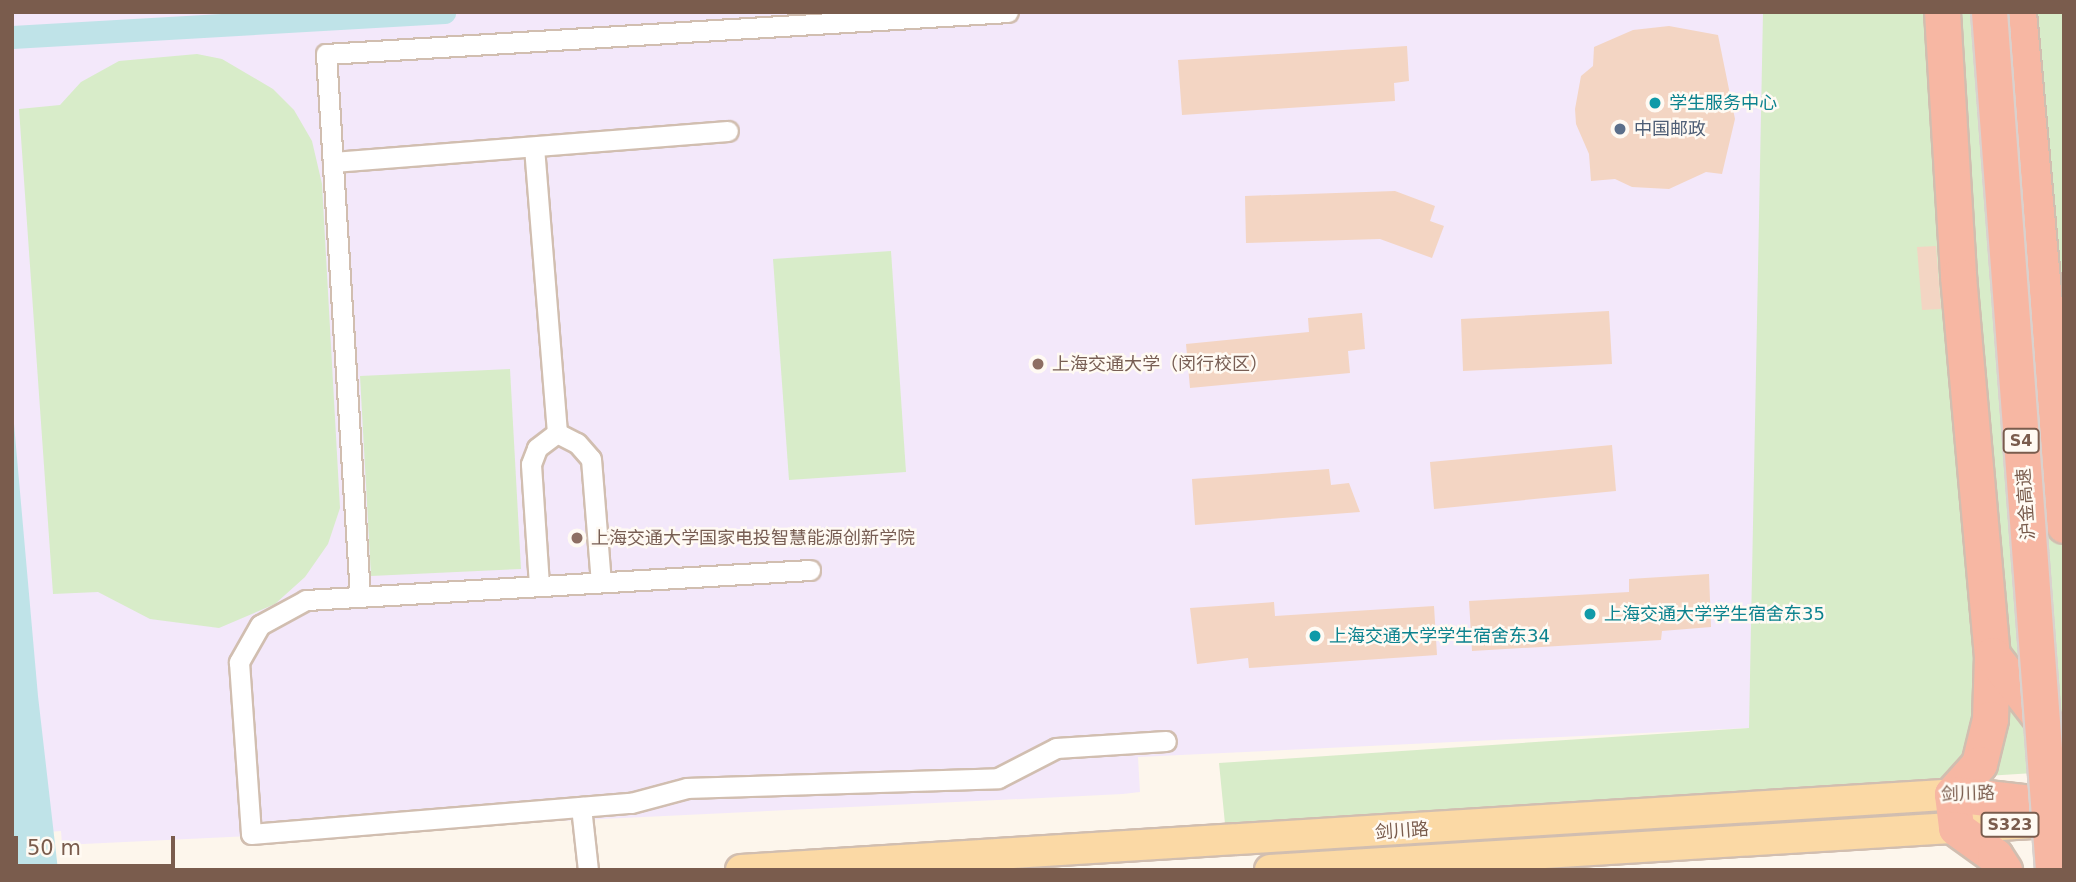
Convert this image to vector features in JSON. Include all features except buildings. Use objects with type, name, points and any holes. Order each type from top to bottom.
[{"type":"highway","points":[[1942,12],[1958,276],[1992,655],[1990,719],[1979,764],[1954,811]]},
{"type":"highway","name":"沪金高速","points":[[1989,12],[2053,870]]},
{"type":"highway","name":"沪金高速","points":[[2018,12],[2064,525]]},
{"type":"highway","points":[[1992,655],[2064,748]]},
{"type":"highway","points":[[1954,811],[2062,806]]},
{"type":"highway","points":[[1954,811],[1995,856],[2004,870]]},
{"type":"main road","name":"剑川路","points":[[741,870],[1954,811]]},
{"type":"main road","name":"剑川路","points":[[1270,870],[1954,811]]},
{"type":"street","points":[[360,596],[326,54],[1007,12]]},
{"type":"street","points":[[333,162],[728,131]]},
{"type":"street","points":[[534,147],[557,433]]},
{"type":"street","points":[[557,433],[576,443],[591,459],[601,582]]},
{"type":"street","points":[[539,585],[530,464],[537,448],[557,433]]},
{"type":"street","points":[[810,570],[306,600],[260,625],[239,662],[251,834],[631,803],[687,788],[998,778],[1056,748],[1166,741]]},
{"type":"street","points":[[581,807],[588,870]]},
{"type":"shaded area","name":"上海交通大学（闵行校区）","points":[[12,12],[2064,12],[1749,728],[1138,757],[1140,792],[1123,794],[62,845],[61,831],[12,835]]},
{"type":"green space","points":[[1763,12],[2064,12],[2064,771],[1225,824],[1219,763],[1749,728]]},
{"type":"green space","points":[[197,54],[222,59],[273,89],[294,110],[312,141],[322,184],[340,508],[328,544],[305,577],[275,604],[219,628],[150,619],[98,592],[53,594],[19,109],[60,105],[81,82],[119,61]]},
{"type":"green space","points":[[891,251],[906,472],[789,480],[773,259]]},
{"type":"green space","points":[[510,369],[521,569],[371,576],[360,376]]},
{"type":"water","points":[[12,401],[38,696],[58,870],[12,870]]},
{"type":"waterway","points":[[12,37],[444,12]]},
{"type":"place","name":"学生服务中心","points":[[1655,103]]},
{"type":"place","name":"中国邮政","points":[[1620,129]]},
{"type":"place","name":"上海交通大学（闵行校区）","points":[[1038,364]]},
{"type":"place","name":"上海交通大学国家电投智慧能源创新学院","points":[[577,538]]},
{"type":"place","name":"上海交通大学学生宿舍东35","points":[[1590,614]]},
{"type":"place","name":"上海交通大学学生宿舍东34","points":[[1315,636]]}]
